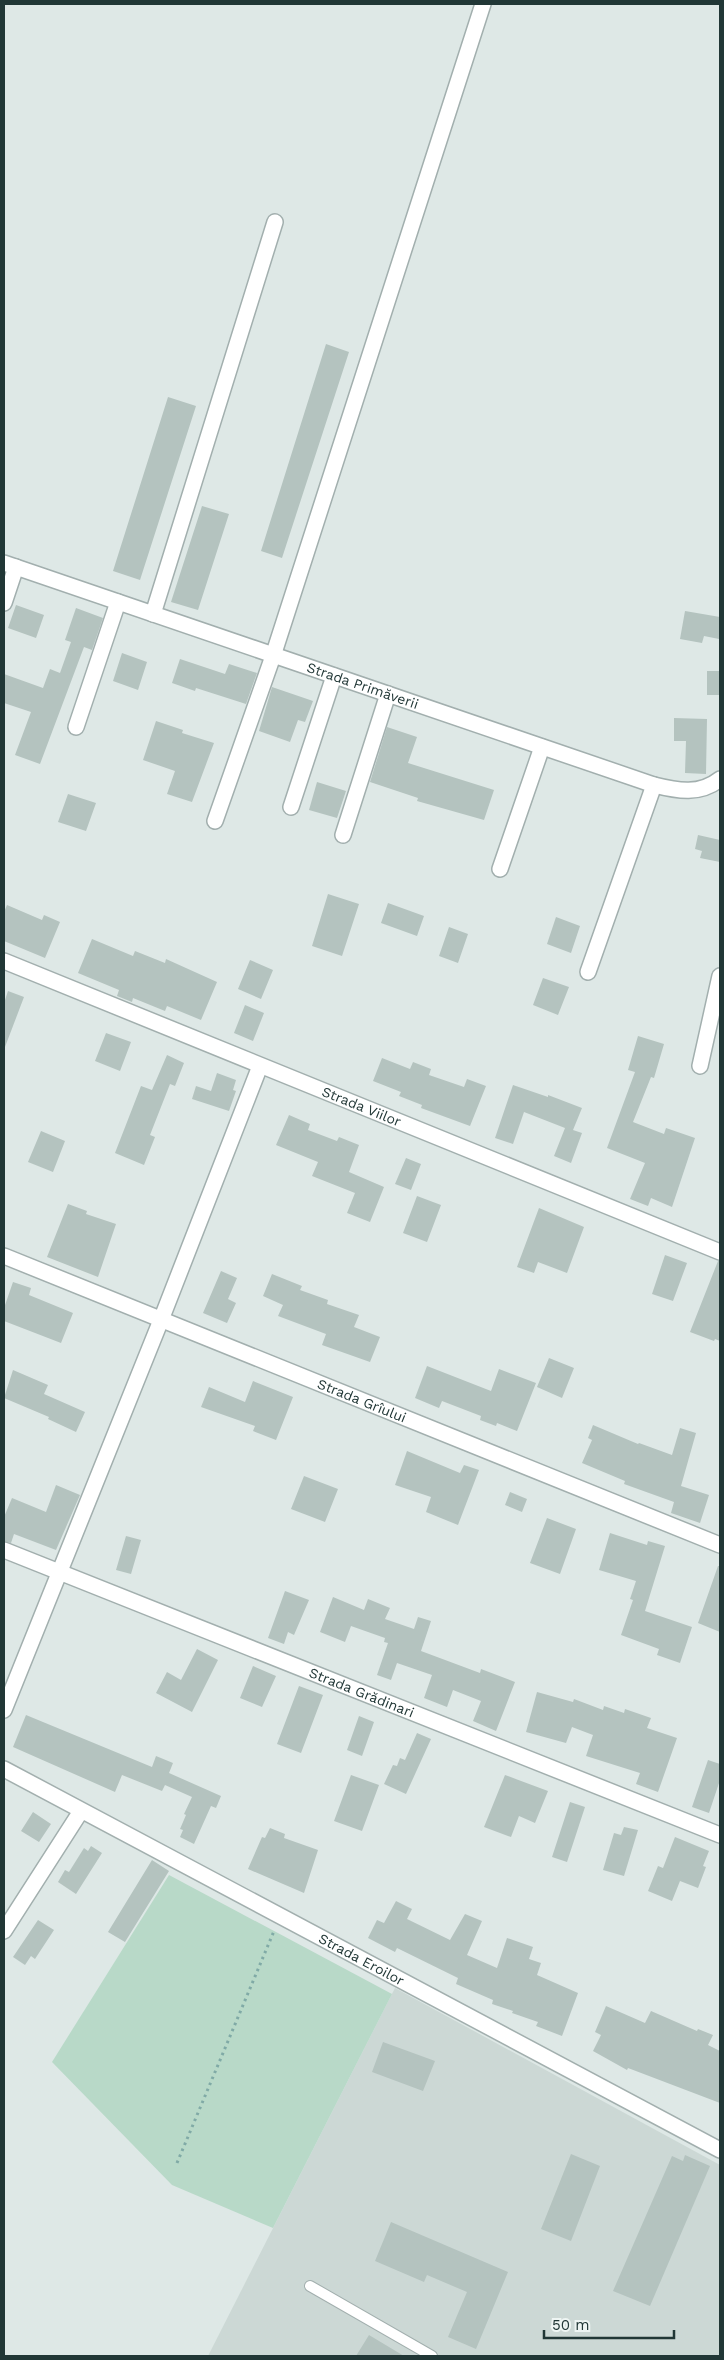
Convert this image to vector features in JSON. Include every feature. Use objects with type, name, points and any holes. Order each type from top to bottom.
[{"type":"street","points":[[215,820],[272,656],[483,4]]},
{"type":"street","points":[[153,614],[275,222]]},
{"type":"street","points":[[4,603],[10,565]]},
{"type":"street","name":"Strada Primăverii","points":[[10,565],[654,785],[686,791],[712,785],[720,779]]},
{"type":"street","points":[[76,727],[118,602]]},
{"type":"street","points":[[290,807],[334,676]]},
{"type":"street","points":[[343,835],[388,694]]},
{"type":"street","points":[[500,869],[542,747]]},
{"type":"street","points":[[588,972],[654,785]]},
{"type":"street","name":"Strada Viilor","points":[[4,961],[720,1252]]},
{"type":"street","points":[[700,1066],[720,976]]},
{"type":"street","points":[[4,1710],[161,1320],[260,1066]]},
{"type":"street","name":"Strada Grîului","points":[[4,1256],[720,1545]]},
{"type":"street","name":"Strada Grădinari","points":[[4,1550],[720,1836]]},
{"type":"street","name":"Strada Eroilor","points":[[4,1769],[81,1812],[720,2150]]},
{"type":"street","points":[[4,1931],[81,1812]]},
{"type":"lane","points":[[310,2286],[432,2356]]},
{"type":"path","points":[[177,2163],[280,1917]]},
{"type":"shaded area","points":[[395,1988],[720,2165],[720,2356],[208,2356]]},
{"type":"green space","points":[[169,1875],[392,1994],[273,2228],[172,2185],[52,2062]]},
{"type":"building","points":[[326,344],[349,352],[282,558],[261,551]]},
{"type":"building","points":[[168,397],[196,406],[140,580],[113,571]]},
{"type":"building","points":[[202,506],[229,514],[198,610],[171,602]]},
{"type":"building","points":[[16,605],[44,615],[36,638],[8,628]]},
{"type":"building","points":[[76,608],[103,618],[92,650],[84,647],[40,764],[15,755],[31,712],[4,703],[4,674],[43,688],[50,669],[60,673],[71,642],[65,640]]},
{"type":"building","points":[[685,611],[720,617],[719,639],[704,636],[702,643],[680,639]]},
{"type":"building","points":[[122,653],[147,662],[138,690],[113,681]]},
{"type":"building","points":[[180,659],[225,674],[229,664],[257,673],[246,704],[196,688],[195,691],[172,683]]},
{"type":"building","points":[[707,671],[720,671],[720,695],[707,695]]},
{"type":"building","points":[[272,687],[313,701],[305,722],[298,720],[290,742],[259,731]]},
{"type":"building","points":[[674,718],[707,719],[706,774],[685,773],[686,741],[674,741]]},
{"type":"building","points":[[156,721],[183,730],[182,733],[214,743],[192,802],[167,794],[175,771],[143,760]]},
{"type":"building","points":[[387,727],[417,737],[408,763],[494,790],[484,820],[417,801],[418,798],[370,782]]},
{"type":"building","points":[[317,782],[346,791],[337,818],[309,810]]},
{"type":"building","points":[[68,794],[96,803],[86,831],[58,822]]},
{"type":"building","points":[[698,835],[720,840],[720,862],[700,858],[702,851],[695,849]]},
{"type":"building","points":[[328,894],[359,904],[342,956],[312,946]]},
{"type":"building","points":[[388,903],[424,916],[417,936],[381,923]]},
{"type":"building","points":[[7,905],[42,920],[44,915],[60,922],[45,958],[4,941],[4,912]]},
{"type":"building","points":[[556,917],[580,926],[571,953],[547,944]]},
{"type":"building","points":[[449,927],[468,934],[458,963],[439,956]]},
{"type":"building","points":[[92,939],[133,956],[135,951],[165,963],[166,959],[217,982],[201,1020],[167,1006],[165,1011],[133,998],[132,1002],[117,996],[119,990],[78,973]]},
{"type":"building","points":[[250,960],[273,970],[261,999],[238,989]]},
{"type":"building","points":[[543,978],[569,987],[558,1015],[533,1005]]},
{"type":"building","points":[[8,991],[24,997],[5,1047],[4,1003]]},
{"type":"building","points":[[245,1005],[264,1013],[253,1041],[234,1033]]},
{"type":"building","points":[[106,1033],[131,1042],[120,1071],[95,1061]]},
{"type":"building","points":[[638,1036],[664,1044],[654,1078],[651,1077],[633,1122],[664,1134],[666,1128],[695,1138],[672,1207],[651,1198],[648,1206],[630,1199],[645,1163],[607,1148],[635,1072],[628,1070]]},
{"type":"building","points":[[167,1055],[184,1063],[175,1086],[170,1084],[150,1135],[155,1137],[144,1165],[115,1153],[141,1086],[152,1090]]},
{"type":"building","points":[[382,1058],[410,1069],[413,1062],[431,1069],[429,1075],[464,1087],[467,1079],[486,1086],[470,1126],[421,1108],[422,1105],[399,1096],[401,1092],[373,1081]]},
{"type":"building","points":[[217,1073],[236,1080],[233,1090],[236,1091],[229,1111],[192,1099],[196,1086],[211,1091]]},
{"type":"building","points":[[513,1085],[548,1097],[548,1095],[582,1108],[573,1130],[582,1133],[571,1163],[554,1156],[565,1128],[524,1112],[513,1144],[495,1138]]},
{"type":"building","points":[[289,1115],[310,1124],[308,1130],[337,1141],[339,1137],[359,1145],[349,1172],[384,1187],[370,1222],[347,1213],[355,1193],[312,1176],[318,1162],[276,1145]]},
{"type":"building","points":[[41,1131],[65,1141],[53,1172],[28,1162]]},
{"type":"building","points":[[406,1158],[421,1164],[411,1190],[395,1184]]},
{"type":"building","points":[[417,1196],[441,1205],[427,1242],[403,1233]]},
{"type":"building","points":[[68,1204],[87,1211],[86,1214],[116,1224],[98,1277],[47,1257]]},
{"type":"building","points":[[539,1208],[584,1227],[567,1273],[538,1262],[534,1273],[517,1267]]},
{"type":"building","points":[[665,1255],[687,1263],[673,1301],[652,1294]]},
{"type":"building","points":[[718,1261],[720,1261],[720,1341],[715,1339],[714,1341],[690,1332]]},
{"type":"building","points":[[221,1271],[237,1278],[228,1299],[236,1303],[227,1323],[203,1313]]},
{"type":"building","points":[[272,1274],[302,1286],[300,1290],[328,1300],[327,1304],[359,1315],[354,1327],[380,1337],[370,1362],[322,1345],[326,1334],[278,1316],[283,1305],[263,1296]]},
{"type":"building","points":[[13,1282],[31,1288],[29,1295],[73,1313],[61,1343],[4,1321],[4,1308]]},
{"type":"building","points":[[549,1358],[574,1368],[562,1398],[537,1387]]},
{"type":"building","points":[[427,1366],[491,1391],[499,1369],[536,1383],[517,1431],[497,1423],[496,1426],[480,1420],[481,1416],[442,1401],[439,1408],[415,1398]]},
{"type":"building","points":[[13,1370],[48,1385],[44,1394],[85,1412],[76,1432],[48,1419],[49,1417],[4,1398]]},
{"type":"building","points":[[253,1381],[293,1397],[276,1440],[253,1431],[255,1426],[201,1407],[209,1387],[245,1402]]},
{"type":"building","points":[[593,1425],[638,1444],[672,1455],[680,1428],[696,1433],[681,1486],[709,1495],[700,1523],[671,1513],[674,1502],[624,1484],[625,1481],[582,1463],[592,1440],[588,1438]]},
{"type":"building","points":[[407,1451],[460,1473],[464,1465],[479,1470],[458,1525],[426,1512],[431,1497],[395,1485]]},
{"type":"building","points":[[304,1476],[338,1489],[325,1522],[291,1509]]},
{"type":"building","points":[[56,1485],[80,1495],[56,1550],[14,1534],[11,1543],[4,1541],[4,1517],[12,1498],[46,1512]]},
{"type":"building","points":[[510,1492],[527,1499],[522,1512],[505,1505]]},
{"type":"building","points":[[547,1518],[576,1529],[560,1574],[530,1563]]},
{"type":"building","points":[[610,1533],[647,1545],[648,1541],[665,1546],[645,1611],[692,1627],[680,1663],[657,1655],[659,1649],[621,1635],[633,1600],[630,1599],[636,1581],[599,1570]]},
{"type":"building","points":[[126,1536],[141,1540],[131,1574],[116,1570]]},
{"type":"building","points":[[718,1566],[720,1566],[720,1632],[698,1623]]},
{"type":"building","points":[[285,1591],[309,1600],[294,1635],[288,1632],[284,1644],[268,1638]]},
{"type":"building","points":[[333,1597],[364,1610],[368,1599],[390,1608],[385,1619],[414,1629],[418,1617],[431,1621],[421,1651],[480,1673],[481,1669],[515,1682],[496,1731],[473,1721],[481,1701],[453,1690],[447,1707],[424,1698],[432,1675],[397,1663],[391,1680],[377,1675],[388,1643],[384,1642],[385,1638],[351,1626],[345,1642],[320,1632]]},
{"type":"building","points":[[197,1649],[218,1660],[192,1712],[156,1693],[167,1672],[181,1680]]},
{"type":"building","points":[[253,1666],[276,1676],[262,1707],[240,1698]]},
{"type":"building","points":[[299,1686],[323,1695],[301,1753],[277,1744]]},
{"type":"building","points":[[537,1692],[573,1702],[574,1699],[603,1710],[604,1706],[624,1713],[625,1709],[651,1718],[647,1728],[677,1738],[658,1792],[636,1784],[640,1773],[586,1756],[593,1735],[572,1727],[566,1743],[526,1732]]},
{"type":"building","points":[[26,1715],[152,1767],[156,1756],[173,1763],[169,1773],[221,1796],[216,1808],[211,1806],[194,1844],[180,1837],[183,1830],[180,1829],[186,1815],[184,1814],[192,1797],[165,1785],[162,1791],[122,1775],[115,1792],[13,1747]]},
{"type":"building","points":[[359,1716],[374,1722],[362,1756],[347,1750]]},
{"type":"building","points":[[417,1733],[431,1739],[406,1794],[384,1784],[393,1765],[397,1766],[400,1758],[405,1760]]},
{"type":"building","points":[[708,1760],[720,1764],[720,1780],[709,1813],[692,1807]]},
{"type":"building","points":[[351,1775],[379,1785],[362,1831],[334,1821]]},
{"type":"building","points":[[505,1775],[548,1791],[535,1823],[519,1816],[511,1837],[484,1827]]},
{"type":"building","points":[[570,1802],[585,1807],[567,1862],[552,1857]]},
{"type":"building","points":[[33,1812],[51,1824],[39,1842],[21,1831]]},
{"type":"building","points":[[624,1827],[638,1830],[624,1876],[603,1870],[614,1833],[621,1835]]},
{"type":"building","points":[[270,1828],[285,1834],[284,1838],[318,1850],[304,1893],[248,1869],[262,1837],[265,1838]]},
{"type":"building","points":[[675,1837],[709,1851],[703,1866],[706,1867],[698,1888],[680,1881],[672,1901],[648,1891],[658,1866],[663,1868]]},
{"type":"building","points":[[91,1846],[102,1853],[76,1894],[58,1882],[65,1870],[69,1872],[84,1848],[88,1851]]},
{"type":"building","points":[[152,1860],[169,1871],[125,1942],[108,1932]]},
{"type":"building","points":[[396,1901],[412,1909],[407,1919],[450,1940],[465,1914],[482,1921],[467,1955],[497,1968],[507,1938],[533,1947],[529,1959],[541,1963],[537,1975],[578,1993],[562,2036],[536,2026],[538,2022],[492,2004],[493,2000],[456,1984],[458,1978],[397,1948],[395,1952],[368,1938],[377,1920],[384,1923]]},
{"type":"building","points":[[38,1920],[54,1930],[35,1959],[31,1956],[25,1965],[13,1957]]},
{"type":"building","points":[[606,2006],[645,2023],[651,2011],[697,2031],[698,2029],[713,2035],[708,2045],[720,2051],[720,2103],[628,2068],[627,2070],[593,2051],[601,2035],[595,2032]]},
{"type":"building","points":[[383,2042],[435,2061],[423,2091],[372,2072]]},
{"type":"building","points":[[571,2154],[600,2166],[571,2241],[541,2229]]},
{"type":"building","points":[[685,2155],[710,2166],[650,2306],[613,2291],[672,2156],[683,2161]]},
{"type":"building","points":[[391,2222],[508,2272],[476,2349],[448,2337],[467,2292],[427,2275],[424,2282],[375,2261]]},
{"type":"building","points":[[369,2335],[404,2356],[356,2356]]}]
